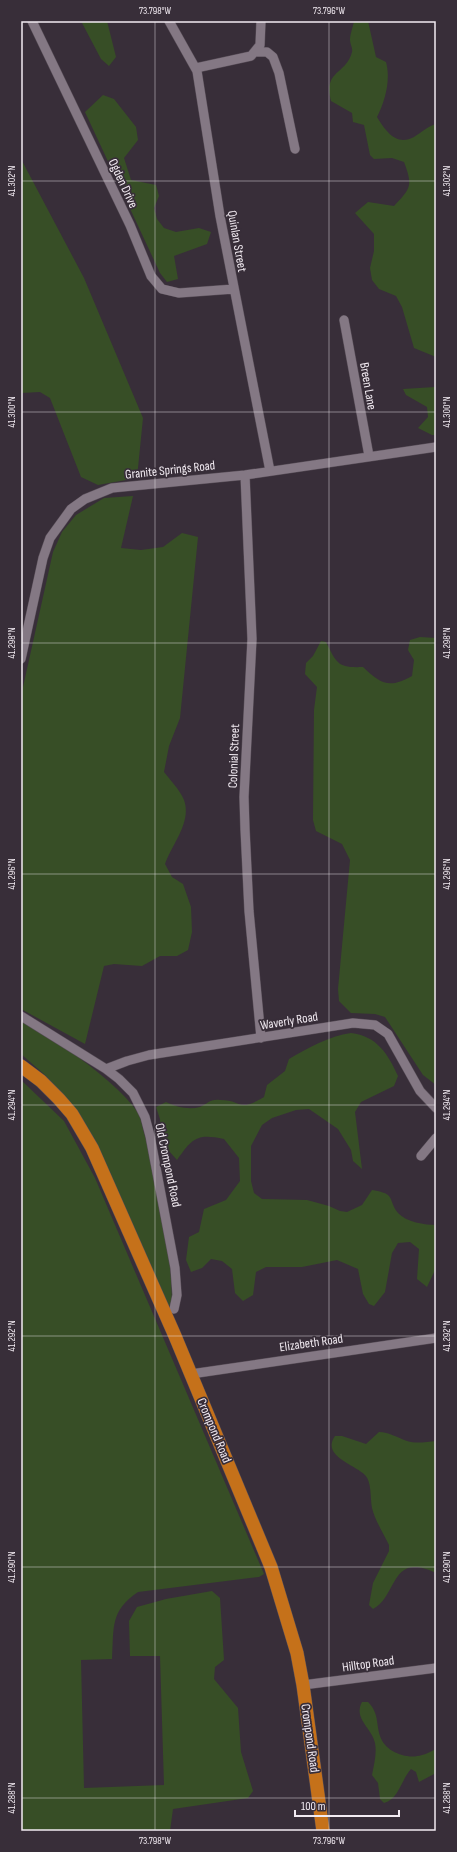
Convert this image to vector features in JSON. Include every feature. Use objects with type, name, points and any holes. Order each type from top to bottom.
[{"type":"highway","name":"Crompond Road","points":[[21,1066],[41,1081],[59,1099],[82,1131],[105,1176],[191,1374],[273,1571],[291,1628],[303,1685],[323,1831]]},
{"type":"street","name":"Ogden Drive","points":[[32,21],[130,225],[150,276],[162,289],[179,293],[234,289]]},
{"type":"street","name":"Quinlan Street","points":[[169,21],[196,68],[234,289],[270,471]]},
{"type":"street","points":[[196,68],[251,56],[256,52],[262,39],[261,21]]},
{"type":"street","points":[[256,52],[267,52],[273,57],[279,73],[296,149]]},
{"type":"street","name":"Breen Lane","points":[[344,320],[369,456]]},
{"type":"street","name":"Granite Springs Road","points":[[21,659],[50,538],[71,509],[85,499],[112,488],[245,475],[436,447]]},
{"type":"street","name":"Colonial Street","points":[[245,475],[252,639],[244,810],[249,911],[261,1038]]},
{"type":"street","name":"Old Crompond Road","points":[[21,1016],[106,1069],[133,1093],[145,1117],[157,1165],[175,1268],[177,1295],[174,1309]]},
{"type":"street","name":"Waverly Road","points":[[106,1069],[149,1055],[353,1023],[375,1025],[388,1034],[420,1091],[436,1108]]},
{"type":"street","points":[[421,1156],[436,1138]]},
{"type":"street","name":"Elizabeth Road","points":[[191,1374],[436,1338]]},
{"type":"street","name":"Hilltop Road","points":[[303,1685],[436,1668]]},
{"type":"green space","points":[[81,21],[107,21],[116,57],[109,66],[101,59]]},
{"type":"green space","points":[[354,21],[368,21],[376,57],[386,62],[388,76],[386,90],[377,117],[387,132],[396,138],[408,140],[436,124],[436,357],[414,348],[402,307],[396,296],[379,289],[372,280],[370,268],[374,251],[374,234],[355,213],[368,202],[394,206],[404,195],[409,186],[409,176],[404,162],[392,158],[374,159],[370,155],[364,125],[353,122],[352,113],[331,101],[329,91],[330,84],[336,74],[345,65],[352,52],[350,38]]},
{"type":"green space","points":[[103,95],[114,99],[136,127],[138,140],[124,158],[131,180],[156,185],[159,196],[154,208],[157,219],[164,228],[176,232],[199,228],[211,232],[207,244],[174,256],[178,279],[167,282],[160,273],[85,112]]},
{"type":"green space","points":[[21,159],[84,278],[143,418],[137,478],[98,485],[81,477],[50,398],[40,392],[21,393]]},
{"type":"green space","points":[[436,385],[436,435],[432,435],[418,428],[428,417],[427,407],[406,395],[403,389],[435,387]]},
{"type":"green space","points":[[133,496],[121,548],[141,550],[163,547],[182,533],[198,537],[180,718],[169,746],[164,772],[180,793],[186,808],[180,833],[165,864],[172,877],[183,884],[191,907],[192,932],[188,950],[177,956],[160,956],[142,966],[114,964],[104,966],[85,1044],[21,1009],[21,696],[53,552],[62,532],[76,515],[104,498]]},
{"type":"green space","points":[[420,637],[436,638],[436,1085],[423,1075],[385,1017],[375,1014],[351,1013],[339,1001],[338,989],[350,860],[342,844],[316,831],[313,820],[314,710],[317,687],[305,674],[306,663],[313,656],[321,641],[326,642],[336,660],[343,665],[348,667],[363,667],[380,681],[386,683],[404,680],[412,676],[414,660],[408,650],[410,640]]},
{"type":"green space","points":[[21,1021],[66,1048],[99,1073],[127,1099],[138,1112],[155,1175],[164,1218],[170,1261],[172,1304],[168,1306],[94,1138],[67,1098],[45,1075],[21,1054]]},
{"type":"green space","points":[[351,1033],[368,1038],[375,1042],[386,1054],[398,1076],[394,1086],[361,1102],[355,1112],[362,1169],[353,1161],[351,1150],[338,1129],[309,1109],[296,1110],[272,1118],[262,1125],[251,1146],[251,1181],[254,1193],[262,1199],[307,1200],[347,1212],[362,1205],[372,1190],[385,1193],[388,1195],[401,1216],[416,1222],[436,1225],[436,1268],[427,1287],[417,1279],[419,1249],[410,1242],[398,1243],[392,1253],[385,1292],[374,1306],[369,1304],[363,1294],[358,1269],[337,1260],[302,1267],[266,1267],[256,1272],[253,1295],[243,1301],[235,1293],[232,1269],[222,1261],[211,1259],[202,1268],[191,1272],[186,1260],[189,1237],[199,1232],[204,1209],[226,1200],[240,1181],[239,1158],[224,1139],[215,1137],[201,1137],[191,1143],[177,1160],[161,1142],[160,1119],[156,1107],[166,1102],[183,1108],[196,1108],[216,1100],[244,1105],[255,1102],[264,1097],[267,1085],[285,1071],[289,1059],[327,1040]]},
{"type":"green space","points":[[21,1080],[64,1121],[95,1178],[264,1574],[259,1577],[138,1592],[122,1606],[118,1613],[115,1621],[112,1659],[81,1660],[84,1788],[164,1785],[160,1656],[130,1656],[129,1621],[137,1607],[166,1599],[212,1591],[220,1598],[224,1660],[215,1667],[214,1679],[238,1708],[241,1752],[253,1791],[248,1798],[173,1809],[170,1831],[21,1831]]},
{"type":"green space","points":[[379,1432],[390,1434],[410,1442],[436,1441],[436,1573],[421,1568],[410,1568],[402,1571],[381,1603],[373,1609],[369,1605],[373,1583],[389,1551],[389,1545],[373,1513],[370,1486],[367,1478],[360,1471],[335,1454],[332,1449],[332,1443],[335,1436],[342,1436],[366,1444]]},
{"type":"green space","points":[[362,1702],[368,1702],[372,1706],[376,1714],[380,1736],[383,1742],[392,1750],[403,1755],[416,1756],[426,1754],[436,1749],[436,1773],[419,1782],[416,1772],[411,1769],[393,1798],[384,1803],[380,1799],[378,1783],[372,1775],[376,1747],[373,1738],[361,1718],[360,1708]]}]
